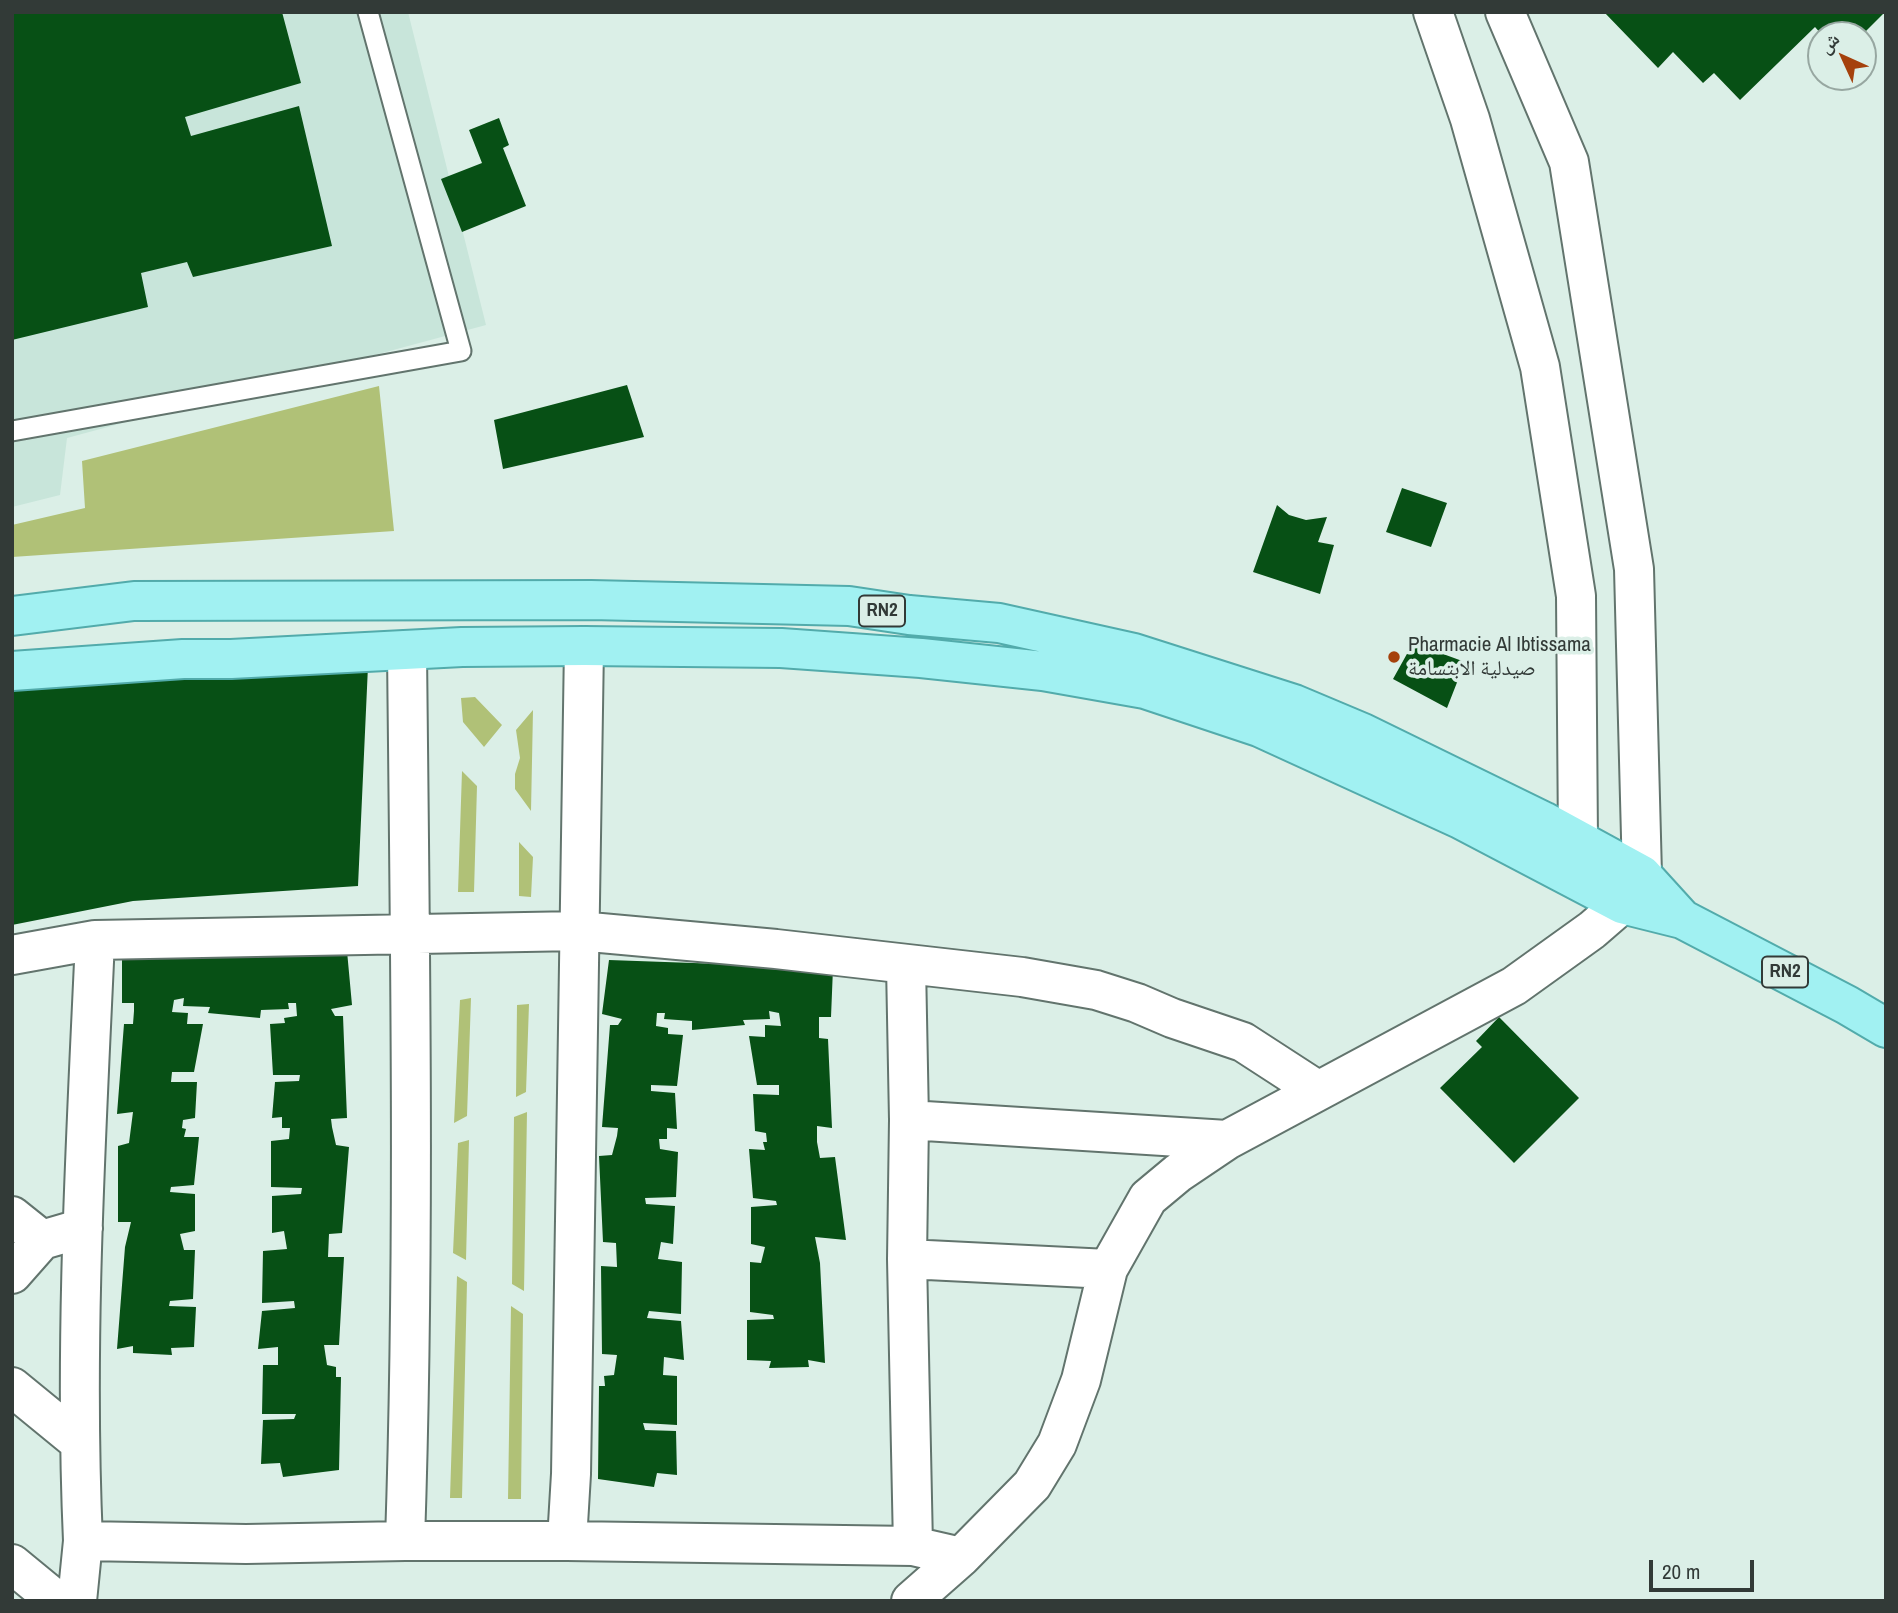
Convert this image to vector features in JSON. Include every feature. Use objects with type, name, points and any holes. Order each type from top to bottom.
[{"type":"main road","name":"RN2","points":[[12,616],[135,601],[591,600],[849,606],[999,624],[1134,653],[1294,704],[1441,770],[1578,840],[1632,890]]},
{"type":"main road","name":"RN2","points":[[12,671],[183,659],[407,650],[584,646],[781,648],[908,657],[1043,671],[1145,689],[1259,727],[1460,820],[1632,890],[1886,1028]]},
{"type":"street","points":[[1433,12],[1470,119],[1540,367],[1576,596],[1578,840]]},
{"type":"street","points":[[911,1601],[961,1558],[1032,1485],[1057,1444],[1082,1380],[1108,1269],[1148,1198],[1227,1140],[1514,986],[1592,930],[1632,890],[1632,556],[1569,162],[1505,12]]},
{"type":"street","points":[[567,1541],[584,646]]},
{"type":"street","points":[[405,1541],[408,1433],[410,934],[407,650]]},
{"type":"street","points":[[12,955],[95,940],[579,931],[776,949],[1022,977],[1096,990],[1243,1042],[1317,1090]]},
{"type":"street","points":[[77,1601],[83,1541],[78,1441],[83,1228],[95,940]]},
{"type":"street","points":[[906,965],[909,1120],[907,1259],[913,1546]]},
{"type":"street","points":[[909,1120],[1227,1140]]},
{"type":"street","points":[[12,1216],[42,1240]]},
{"type":"street","points":[[12,1274],[42,1240],[83,1228]]},
{"type":"street","points":[[907,1259],[1108,1269]]},
{"type":"street","points":[[12,1387],[78,1441]]},
{"type":"street","points":[[83,1541],[246,1544],[567,1541],[913,1546],[961,1558]]},
{"type":"street","points":[[12,1564],[57,1601]]},
{"type":"lane","points":[[12,432],[461,351],[368,12]]},
{"type":"shaded area","points":[[12,12],[408,12],[486,325],[67,438],[60,495],[12,507]]},
{"type":"green space","points":[[379,386],[394,531],[12,557],[12,525],[85,508],[82,461]]},
{"type":"green space","points":[[475,697],[502,725],[484,747],[463,722],[461,698]]},
{"type":"green space","points":[[533,710],[531,811],[515,789],[515,774],[520,758],[516,730]]},
{"type":"green space","points":[[462,771],[477,786],[474,892],[458,892]]},
{"type":"green space","points":[[519,842],[533,857],[531,897],[519,896]]},
{"type":"green space","points":[[471,998],[467,1116],[454,1123],[460,1000]]},
{"type":"green space","points":[[529,1004],[526,1092],[516,1097],[517,1005]]},
{"type":"green space","points":[[527,1112],[524,1291],[512,1284],[514,1117]]},
{"type":"green space","points":[[469,1140],[466,1260],[453,1253],[458,1143]]},
{"type":"green space","points":[[457,1276],[467,1282],[462,1498],[450,1498]]},
{"type":"green space","points":[[511,1306],[523,1314],[521,1499],[508,1499]]},
{"type":"building","points":[[12,12],[282,12],[301,83],[185,117],[191,136],[299,106],[332,246],[193,277],[187,262],[141,273],[148,307],[12,340]]},
{"type":"building","points":[[1604,12],[1885,12],[1876,21],[1807,21],[1807,35],[1740,100],[1714,73],[1703,83],[1673,52],[1658,68]]},
{"type":"building","points":[[499,118],[509,145],[503,148],[526,206],[462,232],[441,179],[482,163],[469,130]]},
{"type":"building","points":[[627,385],[644,437],[503,469],[494,420]]},
{"type":"building","points":[[1402,488],[1447,503],[1431,547],[1386,532]]},
{"type":"building","points":[[1277,505],[1289,515],[1306,520],[1327,517],[1318,542],[1334,545],[1320,594],[1253,572]]},
{"type":"building","points":[[1413,643],[1465,662],[1447,708],[1393,679]]},
{"type":"building","points":[[368,666],[358,886],[133,901],[12,925],[12,685]]},
{"type":"building","points":[[347,951],[352,1005],[331,1009],[335,1016],[343,1016],[347,1118],[331,1119],[332,1127],[336,1145],[349,1147],[342,1233],[329,1234],[328,1257],[344,1257],[339,1345],[324,1345],[327,1365],[336,1367],[336,1377],[341,1377],[339,1470],[283,1477],[280,1463],[261,1464],[263,1420],[294,1419],[296,1414],[262,1414],[263,1365],[278,1365],[278,1347],[258,1349],[262,1311],[295,1308],[294,1301],[262,1303],[263,1251],[287,1249],[284,1231],[272,1233],[272,1196],[301,1194],[302,1188],[271,1187],[271,1141],[289,1139],[290,1128],[282,1128],[282,1117],[272,1118],[275,1082],[299,1081],[300,1075],[273,1075],[270,1024],[285,1023],[284,1018],[297,1016],[296,1003],[288,1003],[289,1009],[261,1010],[260,1018],[208,1013],[210,1007],[183,1006],[184,998],[174,1000],[172,1012],[188,1013],[187,1024],[203,1024],[194,1072],[172,1072],[171,1082],[197,1082],[195,1118],[183,1120],[182,1128],[186,1129],[184,1137],[199,1137],[194,1185],[171,1187],[170,1192],[195,1194],[195,1231],[180,1234],[184,1250],[195,1250],[193,1299],[170,1301],[169,1306],[196,1307],[194,1347],[171,1348],[172,1355],[133,1353],[133,1346],[117,1349],[125,1247],[131,1222],[118,1222],[118,1146],[129,1143],[133,1112],[117,1114],[124,1024],[133,1024],[134,1011],[134,1003],[122,1003],[122,953]]},
{"type":"building","points":[[609,960],[833,968],[831,1017],[819,1017],[819,1038],[828,1039],[832,1128],[817,1126],[817,1142],[820,1158],[835,1157],[846,1240],[815,1237],[820,1263],[825,1363],[808,1360],[809,1367],[769,1368],[771,1361],[747,1360],[747,1320],[774,1319],[773,1315],[750,1312],[750,1262],[761,1263],[765,1247],[751,1244],[751,1207],[777,1205],[776,1201],[753,1198],[749,1149],[765,1150],[763,1142],[767,1142],[766,1133],[755,1131],[753,1094],[779,1095],[779,1085],[757,1085],[749,1036],[765,1037],[765,1025],[781,1026],[779,1013],[769,1011],[770,1019],[743,1020],[745,1025],[692,1030],[692,1021],[664,1019],[665,1013],[657,1013],[656,1026],[668,1028],[668,1034],[683,1035],[677,1086],[651,1085],[651,1091],[675,1093],[677,1129],[667,1128],[667,1139],[659,1139],[660,1149],[678,1152],[676,1197],[645,1198],[646,1204],[675,1206],[673,1244],[661,1242],[658,1259],[682,1262],[681,1314],[649,1311],[647,1318],[681,1321],[684,1360],[664,1357],[663,1375],[677,1376],[677,1425],[643,1423],[645,1430],[676,1431],[677,1475],[657,1473],[654,1487],[598,1479],[599,1386],[605,1386],[604,1376],[614,1375],[617,1355],[602,1354],[601,1266],[617,1267],[616,1243],[603,1242],[599,1156],[612,1155],[617,1136],[618,1128],[602,1127],[610,1025],[618,1025],[622,1019],[602,1014]]},
{"type":"building","points":[[1499,1017],[1579,1098],[1514,1163],[1440,1088],[1482,1047],[1476,1041]]},
{"type":"place","name":"Pharmacie Al Ibtissama صيدلية الابتسامة","points":[[1394,657]]}]
